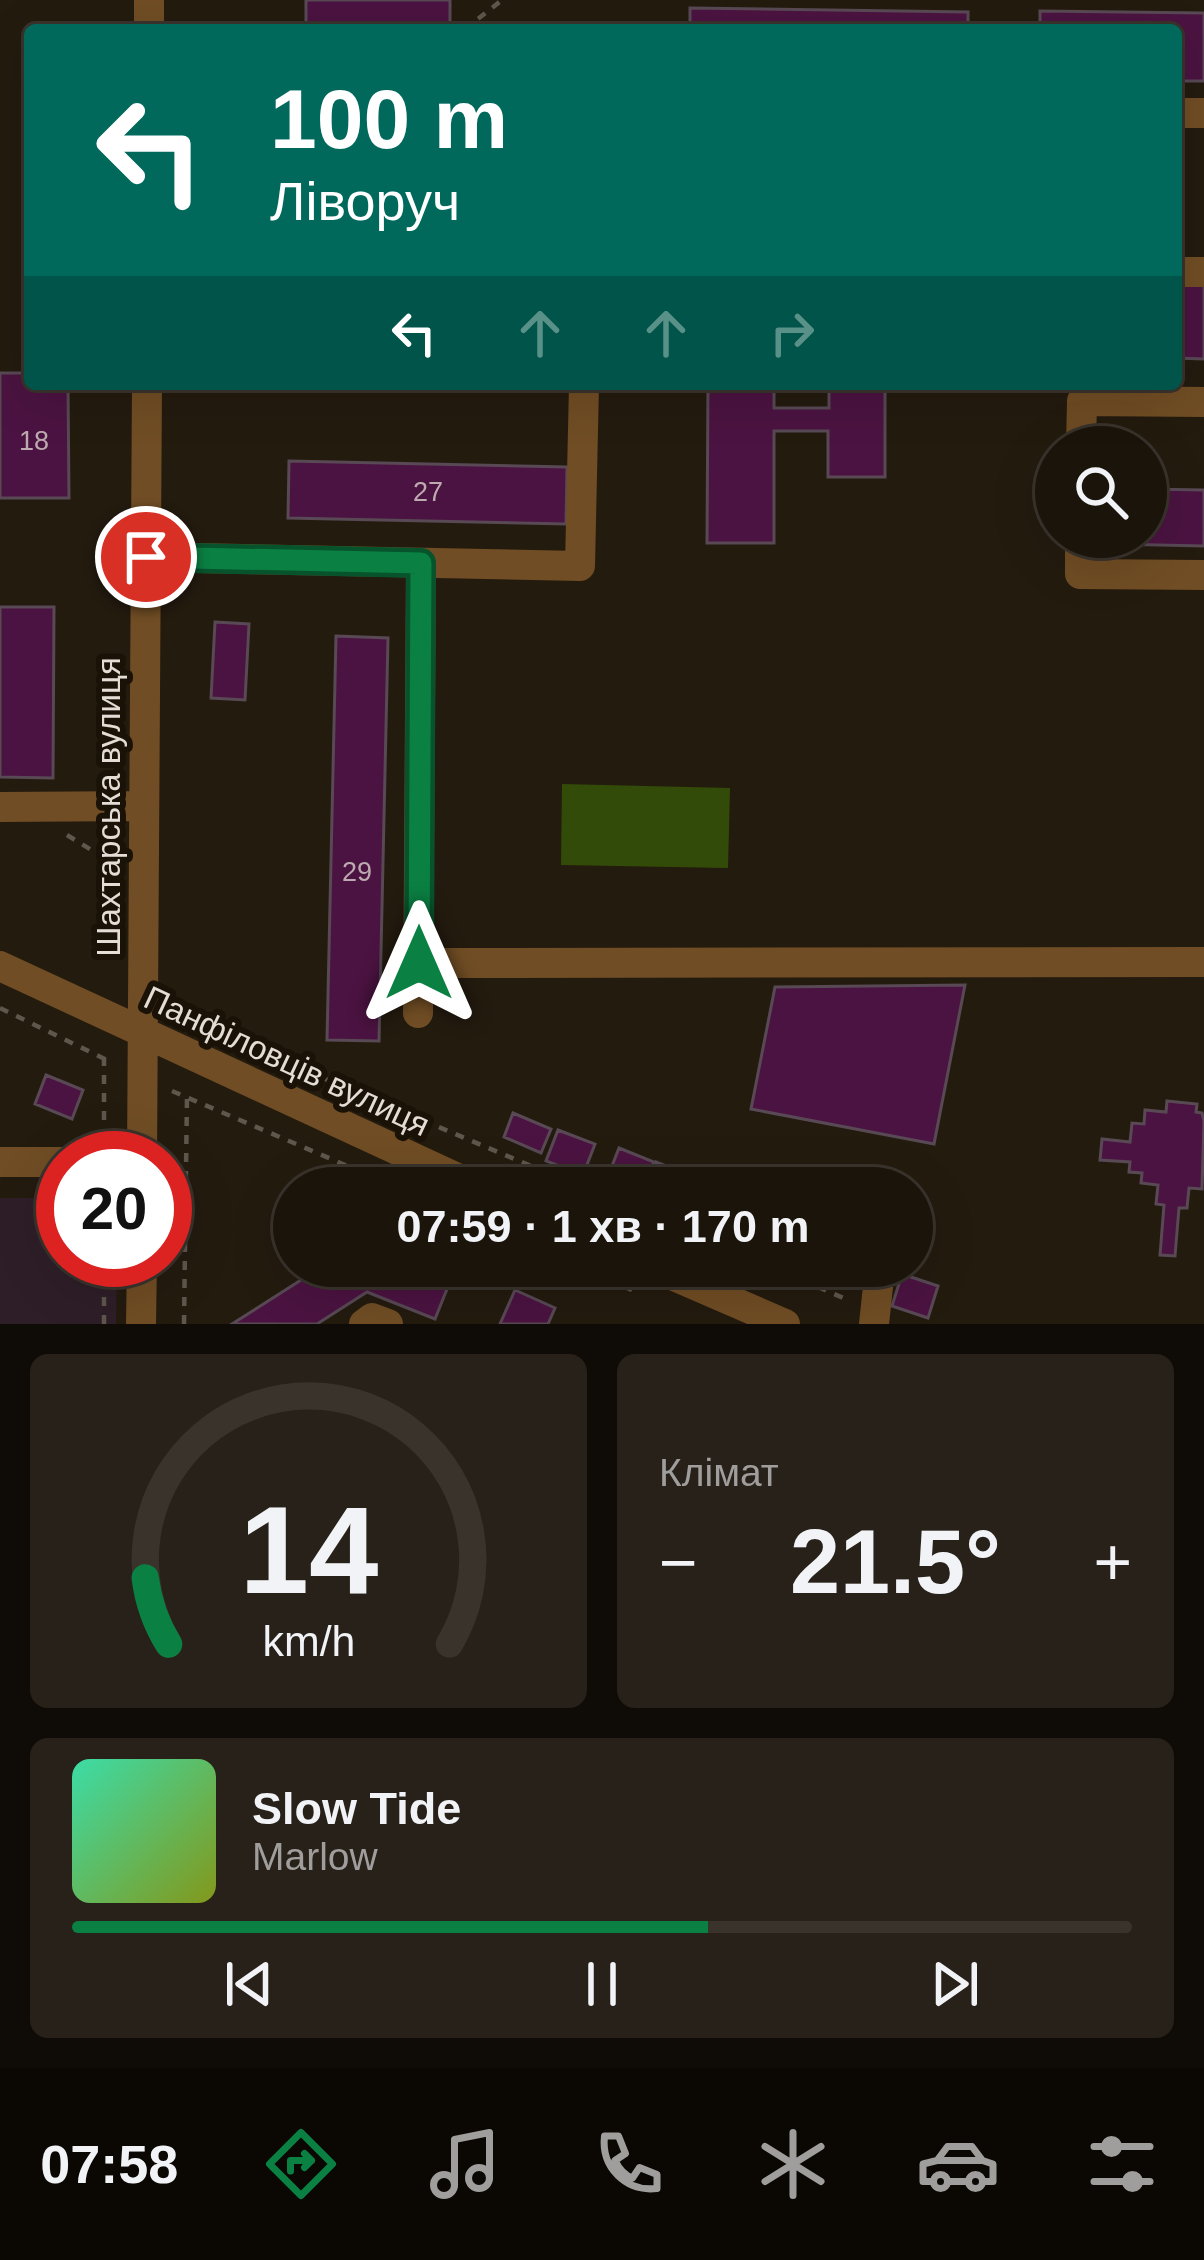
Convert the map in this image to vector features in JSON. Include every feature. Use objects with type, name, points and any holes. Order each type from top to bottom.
[{"type":"street","name":"Шахтарська вулиця","points":[[142,1131],[147,390]]},
{"type":"street","points":[[146,557],[580,566],[584,390]]},
{"type":"street","points":[[1081,426],[1082,401],[1204,402]]},
{"type":"street","points":[[1080,558],[1080,574],[1204,575]]},
{"type":"street","points":[[418,1013],[421,563]]},
{"type":"street","points":[[0,807],[144,806]]},
{"type":"street","points":[[419,963],[1204,962]]},
{"type":"street","name":"Панфіловців вулиця","points":[[0,966],[433,1167]]},
{"type":"street","points":[[0,1162],[36,1162]]},
{"type":"street","points":[[141,1324],[142,1287]]},
{"type":"street","points":[[720,1287],[785,1324]]},
{"type":"street","points":[[875,1318],[878,1287]]},
{"type":"path","points":[[472,24],[502,0]]},
{"type":"path","points":[[62,832],[144,883]]},
{"type":"path","points":[[0,1008],[104,1057],[142,1082],[187,1095],[351,1167]]},
{"type":"path","points":[[238,1042],[533,1167]]},
{"type":"path","points":[[104,1057],[104,1131]]},
{"type":"path","points":[[185,1324],[187,1095]]},
{"type":"path","points":[[104,1287],[104,1324]]},
{"type":"path","points":[[811,1287],[875,1318]]},
{"type":"shaded area","points":[[0,1198],[36,1198],[36,1287],[117,1287],[116,1324],[0,1324]]},
{"type":"green space","points":[[562,784],[730,788],[728,868],[561,865]]},
{"type":"building","points":[[306,0],[450,0],[450,24],[306,24]]},
{"type":"building","points":[[690,8],[968,12],[968,24],[690,24]]},
{"type":"building","points":[[1040,11],[1204,13],[1204,81],[1182,81],[1182,24],[1040,24]]},
{"type":"building","points":[[1182,280],[1204,281],[1204,359],[1182,358]]},
{"type":"building","points":[[0,373],[24,373],[24,390],[68,390],[69,498],[0,498]]},
{"type":"building","points":[[708,390],[774,390],[774,408],[829,408],[829,390],[885,390],[885,477],[828,477],[828,431],[774,431],[774,543],[707,543]]},
{"type":"building","points":[[289,461],[567,467],[566,524],[288,518]]},
{"type":"building","points":[[1167,489],[1204,490],[1204,546],[1167,545]]},
{"type":"building","points":[[0,607],[54,607],[53,778],[0,777]]},
{"type":"building","points":[[215,622],[249,624],[245,700],[211,698]]},
{"type":"building","points":[[336,636],[388,638],[379,1041],[327,1040]]},
{"type":"building","points":[[965,985],[934,1144],[751,1109],[775,987]]},
{"type":"building","points":[[46,1075],[83,1090],[72,1119],[35,1104]]},
{"type":"building","points":[[1167,1101],[1197,1104],[1196,1112],[1202,1113],[1204,1121],[1202,1189],[1189,1188],[1187,1208],[1179,1208],[1175,1256],[1160,1255],[1164,1205],[1156,1204],[1158,1185],[1141,1183],[1142,1173],[1129,1172],[1130,1162],[1100,1160],[1102,1139],[1130,1142],[1132,1123],[1144,1124],[1145,1110],[1166,1112]]},
{"type":"building","points":[[513,1113],[551,1129],[541,1153],[504,1137]]},
{"type":"building","points":[[558,1130],[595,1144],[586,1167],[546,1161]]},
{"type":"building","points":[[619,1148],[654,1162],[652,1167],[612,1167]]},
{"type":"building","points":[[938,1286],[928,1318],[892,1306],[898,1287]]},
{"type":"building","points":[[290,1287],[448,1287],[435,1319],[367,1292],[317,1324],[232,1324]]},
{"type":"building","points":[[515,1290],[555,1308],[548,1324],[500,1324]]},
{"type":"route","points":[[146,557],[421,563],[419,963]]}]
